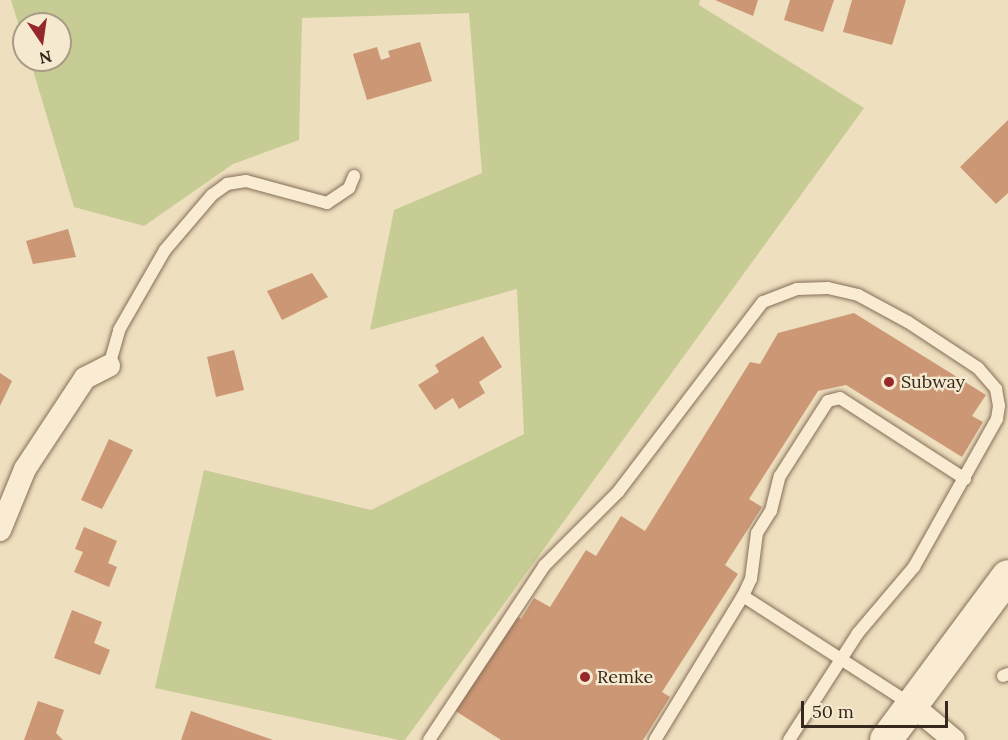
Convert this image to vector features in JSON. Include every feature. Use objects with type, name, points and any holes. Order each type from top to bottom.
[{"type":"street","points":[[0,530],[25,470],[85,378],[109,366]]},
{"type":"street","points":[[885,740],[1008,576]]},
{"type":"street","points":[[912,706],[954,740]]},
{"type":"lane","points":[[109,366],[119,330],[165,250],[212,195],[227,184],[246,181],[327,203],[349,188],[354,176]]},
{"type":"lane","points":[[429,740],[544,566],[618,492],[763,302],[797,289],[828,288],[858,295],[978,368],[996,389],[999,406],[965,479],[914,567],[842,657],[789,740]]},
{"type":"lane","points":[[655,740],[743,596],[751,579],[757,533],[771,512],[780,476],[828,401],[840,398],[965,479]]},
{"type":"lane","points":[[743,596],[842,657],[912,706]]},
{"type":"green space","points":[[11,0],[700,0],[699,5],[864,108],[405,740],[399,740],[155,688],[204,470],[371,510],[524,434],[517,289],[370,330],[394,210],[482,173],[469,13],[302,18],[299,140],[233,164],[144,226],[74,207],[34,72],[72,72],[72,12],[15,12]]},
{"type":"building","points":[[715,0],[758,0],[753,16]]},
{"type":"building","points":[[790,0],[834,0],[823,32],[784,20]]},
{"type":"building","points":[[852,0],[906,0],[892,45],[843,32]]},
{"type":"building","points":[[420,42],[432,81],[367,100],[353,54],[377,47],[381,60],[390,57],[388,51]]},
{"type":"building","points":[[1008,120],[1008,193],[996,204],[960,167]]},
{"type":"building","points":[[68,229],[76,257],[33,264],[26,241]]},
{"type":"building","points":[[312,273],[328,297],[282,320],[267,291]]},
{"type":"building","points":[[854,313],[986,395],[972,416],[983,422],[962,457],[846,385],[818,391],[749,499],[762,507],[725,565],[738,574],[662,692],[670,697],[643,740],[501,740],[454,710],[515,615],[521,619],[534,598],[550,607],[586,550],[596,556],[621,516],[645,531],[750,362],[760,364],[778,333]]},
{"type":"building","points":[[483,336],[502,367],[479,382],[485,393],[459,409],[453,398],[435,410],[418,385],[439,372],[435,365]]},
{"type":"building","points":[[234,350],[244,390],[216,397],[207,357]]},
{"type":"building","points":[[0,373],[12,381],[0,406]]},
{"type":"building","points":[[109,439],[133,450],[102,509],[81,500]]},
{"type":"building","points":[[84,527],[117,541],[108,563],[117,567],[109,587],[74,572],[83,552],[75,549]]},
{"type":"building","points":[[72,610],[102,622],[94,643],[110,650],[100,675],[54,658]]},
{"type":"building","points":[[38,701],[64,710],[56,733],[63,740],[24,740]]},
{"type":"building","points":[[191,711],[273,740],[181,740]]},
{"type":"place","name":"Subway","points":[[889,382]]},
{"type":"place","name":"Remke","points":[[585,677]]}]
